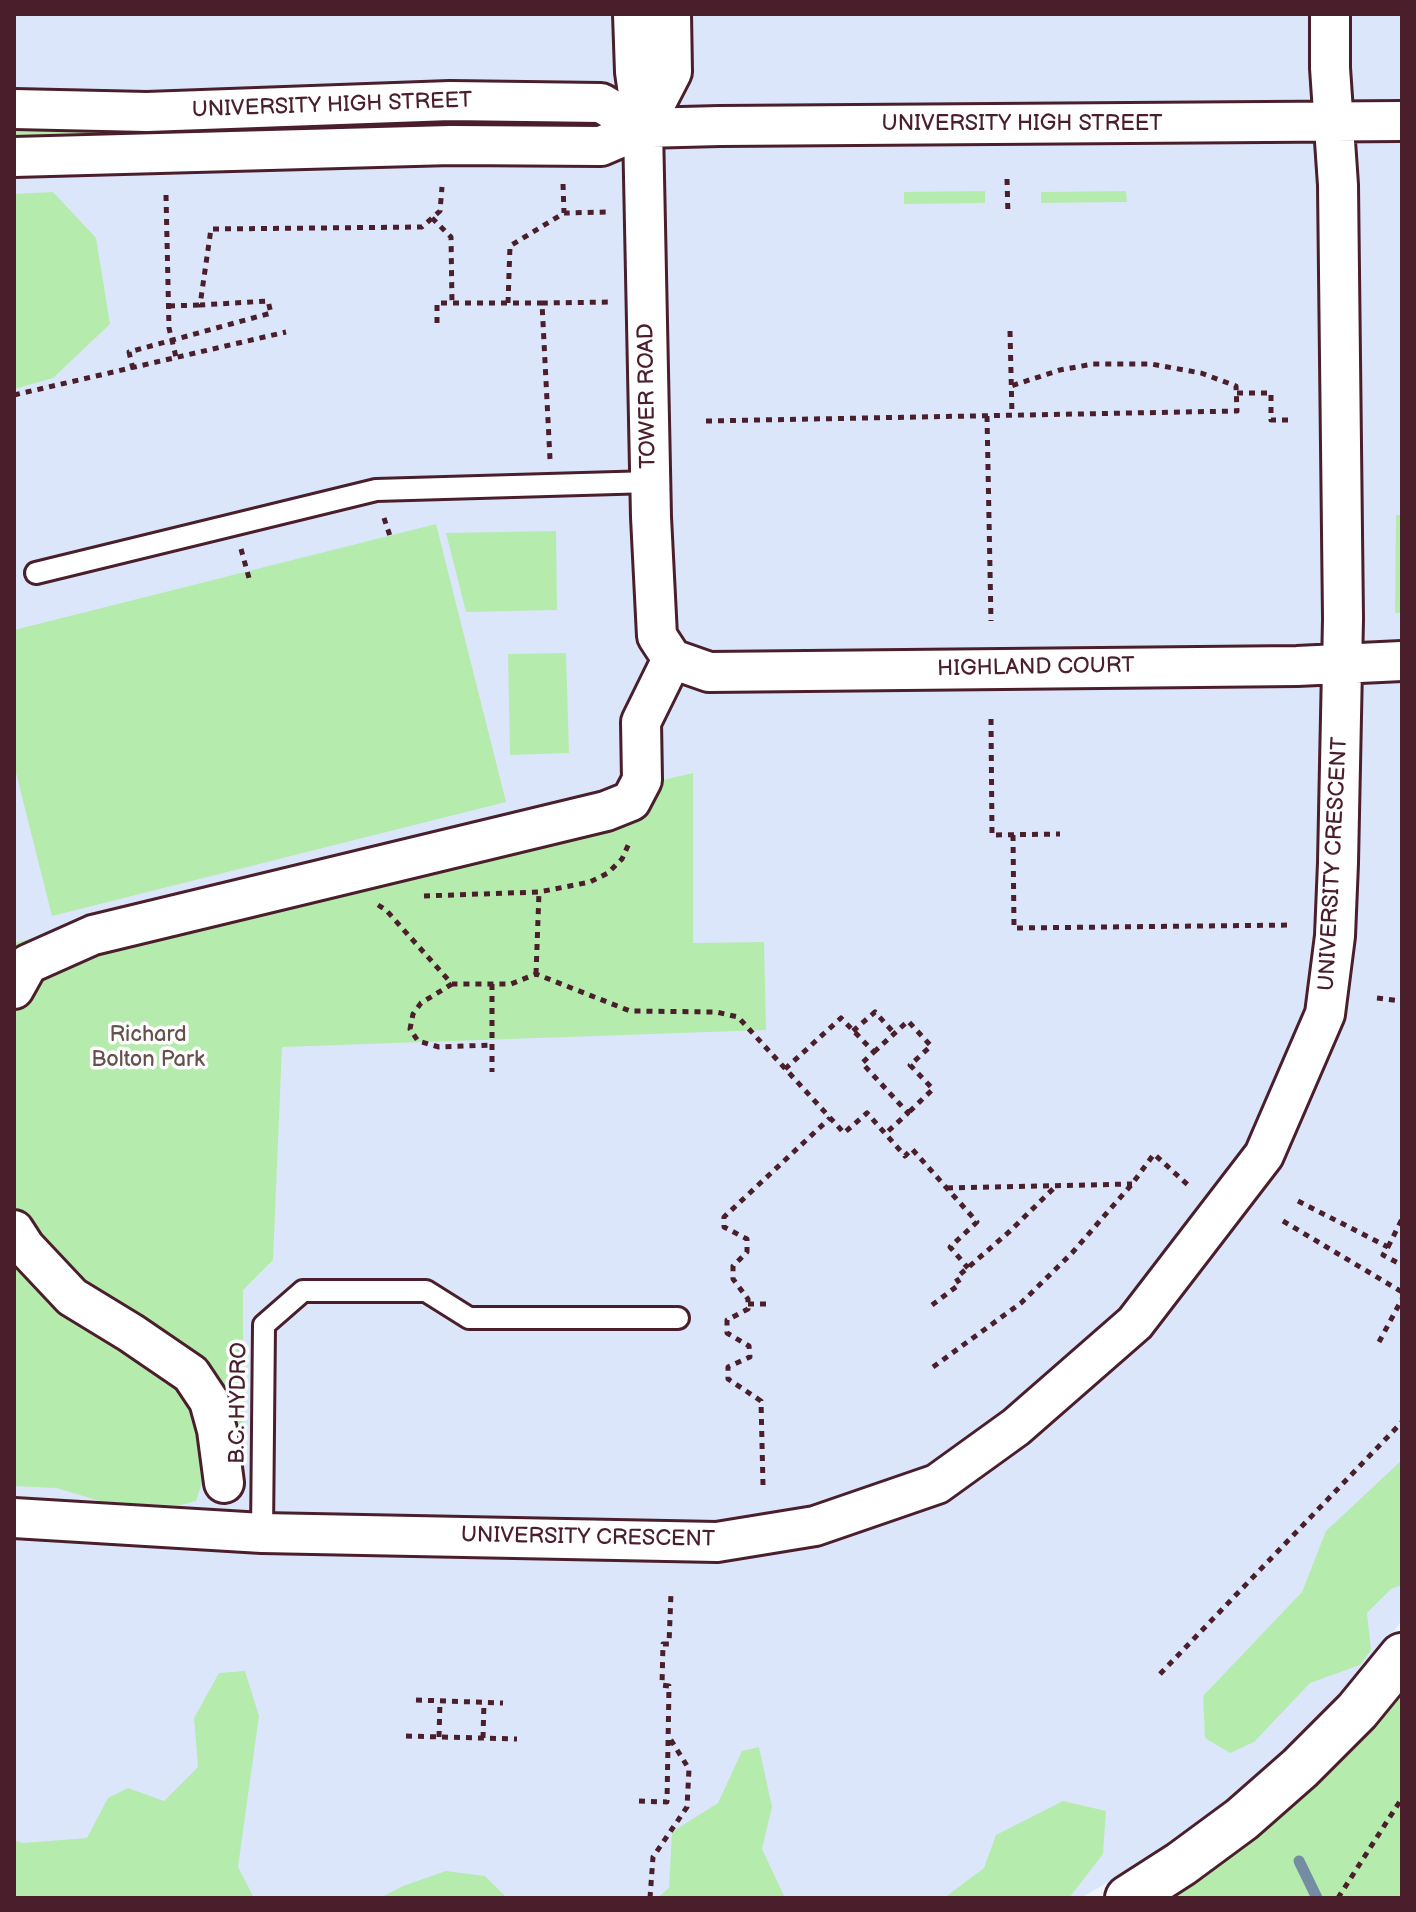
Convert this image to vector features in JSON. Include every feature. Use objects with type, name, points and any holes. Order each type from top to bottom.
[{"type":"street","name":"TOWER ROAD","points":[[633,14],[635,72],[643,128],[657,636],[672,659]]},
{"type":"street","name":"TOWER ROAD","points":[[643,128],[672,72],[671,14]]},
{"type":"street","name":"UNIVERSITY CRESCENT","points":[[14,1518],[262,1533],[717,1542],[815,1526],[937,1484],[1016,1427],[1135,1323],[1264,1155],[1325,1014],[1335,936],[1342,663],[1338,185],[1330,14]]},
{"type":"street","name":"UNIVERSITY HIGH STREET","points":[[14,109],[147,112],[450,101],[601,103],[643,128]]},
{"type":"street","name":"UNIVERSITY HIGH STREET","points":[[14,157],[451,145],[601,146],[643,128],[1402,121]]},
{"type":"street","name":"HIGHLAND COURT","points":[[672,659],[709,672],[1402,661]]},
{"type":"street","points":[[14,989],[28,964],[93,935],[606,811],[631,801],[642,780],[641,722],[672,659]]},
{"type":"street","points":[[14,1230],[25,1247],[72,1297],[191,1374],[209,1401],[217,1430],[224,1483]]},
{"type":"street","points":[[1128,1898],[1218,1837],[1300,1768],[1357,1711],[1402,1656]]},
{"type":"lane","points":[[36,573],[376,490],[651,482]]},
{"type":"lane","name":"B.C. HYDRO","points":[[262,1533],[264,1325],[303,1291],[426,1291],[469,1318],[678,1318]]},
{"type":"path","points":[[1007,179],[1008,215]]},
{"type":"path","points":[[563,184],[564,213]]},
{"type":"path","points":[[200,305],[211,229],[422,227],[440,211],[442,187]]},
{"type":"path","points":[[166,195],[169,306],[176,358]]},
{"type":"path","points":[[508,303],[510,246],[564,213],[611,212]]},
{"type":"path","points":[[432,218],[451,237],[452,303]]},
{"type":"path","points":[[133,369],[129,352],[271,313],[268,301],[169,306]]},
{"type":"path","points":[[437,323],[437,303],[613,302]]},
{"type":"path","points":[[542,303],[551,484]]},
{"type":"path","points":[[1010,331],[1012,415]]},
{"type":"path","points":[[14,395],[286,332]]},
{"type":"path","points":[[706,421],[1237,411],[1236,386],[1201,373],[1151,364],[1093,364],[1060,370],[1011,386]]},
{"type":"path","points":[[1237,393],[1271,393],[1271,420],[1293,420]]},
{"type":"path","points":[[987,416],[991,621]]},
{"type":"path","points":[[991,719],[992,835],[1060,834]]},
{"type":"path","points":[[412,897],[539,892],[590,882],[608,873],[622,859],[634,832],[631,801]]},
{"type":"path","points":[[1013,835],[1014,928],[1293,925]]},
{"type":"path","points":[[536,974],[539,892]]},
{"type":"path","points":[[385,899],[371,901],[386,910],[452,984]]},
{"type":"path","points":[[492,1045],[439,1047],[418,1041],[410,1029],[413,1014],[421,1003],[452,984],[511,984],[536,974],[630,1011],[716,1012],[738,1017],[844,1133],[867,1113],[905,1156],[912,1149],[977,1222],[950,1247],[968,1268]]},
{"type":"path","points":[[492,984],[492,1072]]},
{"type":"path","points":[[1377,998],[1402,1001]]},
{"type":"path","points":[[853,1031],[875,1012],[894,1033]]},
{"type":"path","points":[[785,1069],[841,1018],[874,1052]]},
{"type":"path","points":[[885,1134],[908,1113],[933,1089],[910,1065],[931,1046],[908,1021],[862,1063],[908,1113]]},
{"type":"path","points":[[763,1485],[761,1401],[728,1379],[728,1367],[750,1357],[749,1346],[727,1333],[727,1320],[748,1309],[748,1299],[733,1279],[733,1266],[747,1252],[747,1239],[724,1227],[724,1217],[830,1118]]},
{"type":"path","points":[[933,1367],[1021,1303],[1072,1253],[1154,1154],[1189,1186]]},
{"type":"path","points":[[946,1188],[1132,1184]]},
{"type":"path","points":[[932,1305],[960,1284],[956,1278],[1057,1186]]},
{"type":"path","points":[[1298,1201],[1388,1247]]},
{"type":"path","points":[[1402,1219],[1383,1255],[1402,1265]]},
{"type":"path","points":[[1283,1221],[1402,1292]]},
{"type":"path","points":[[1379,1342],[1402,1299]]},
{"type":"path","points":[[748,1304],[770,1304]]},
{"type":"path","points":[[1160,1674],[1402,1422]]},
{"type":"path","points":[[639,1801],[667,1802],[669,1686],[662,1685],[663,1644],[669,1644],[671,1593]]},
{"type":"path","points":[[416,1700],[503,1703]]},
{"type":"path","points":[[439,1737],[440,1701]]},
{"type":"path","points":[[483,1738],[484,1702]]},
{"type":"path","points":[[406,1736],[517,1739]]},
{"type":"path","points":[[650,1898],[653,1857],[687,1807],[689,1769],[668,1736]]},
{"type":"path","points":[[1338,1898],[1402,1798]]},
{"type":"shaded area","points":[[14,14],[1402,14],[1402,1620],[1371,1662],[1309,1730],[1184,1837],[1081,1898],[14,1898]]},
{"type":"green space","points":[[302,119],[578,121],[418,123],[350,131],[14,143],[14,124]]},
{"type":"green space","points":[[985,191],[985,203],[904,204],[904,192]]},
{"type":"green space","points":[[1126,191],[1127,202],[1041,203],[1041,192]]},
{"type":"green space","points":[[53,192],[96,238],[110,324],[53,378],[14,389],[14,194]]},
{"type":"green space","points":[[1396,515],[1402,515],[1402,613],[1395,613]]},
{"type":"green space","points":[[436,524],[506,802],[52,916],[14,765],[14,630]]},
{"type":"green space","points":[[556,531],[557,610],[466,612],[446,533]]},
{"type":"green space","points":[[566,653],[569,753],[510,755],[508,654]]},
{"type":"green space","name":"Richard Bolton Park","points":[[693,773],[693,943],[764,942],[766,1030],[282,1047],[273,1260],[243,1290],[243,1472],[206,1470],[196,1501],[181,1505],[110,1504],[56,1488],[14,1486],[14,943],[522,813]]},
{"type":"green space","points":[[1402,1460],[1402,1585],[1391,1589],[1367,1613],[1371,1650],[1360,1665],[1310,1683],[1254,1742],[1230,1753],[1205,1738],[1203,1696],[1302,1592],[1326,1531]]},
{"type":"green space","points":[[245,1671],[259,1716],[238,1867],[254,1898],[14,1898],[14,1840],[23,1843],[87,1838],[108,1798],[128,1788],[164,1801],[198,1767],[194,1718],[219,1673]]},
{"type":"green space","points":[[1402,1688],[1402,1898],[1170,1898],[1324,1772]]},
{"type":"green space","points":[[759,1747],[772,1807],[762,1849],[785,1898],[657,1898],[669,1888],[672,1832],[718,1803],[742,1751]]},
{"type":"green space","points":[[1063,1801],[1106,1811],[1103,1854],[1069,1898],[944,1898],[984,1868],[996,1835]]},
{"type":"green space","points":[[446,1871],[485,1876],[507,1898],[380,1898],[403,1886]]},
{"type":"waterway","points":[[1299,1861],[1317,1898]]}]
